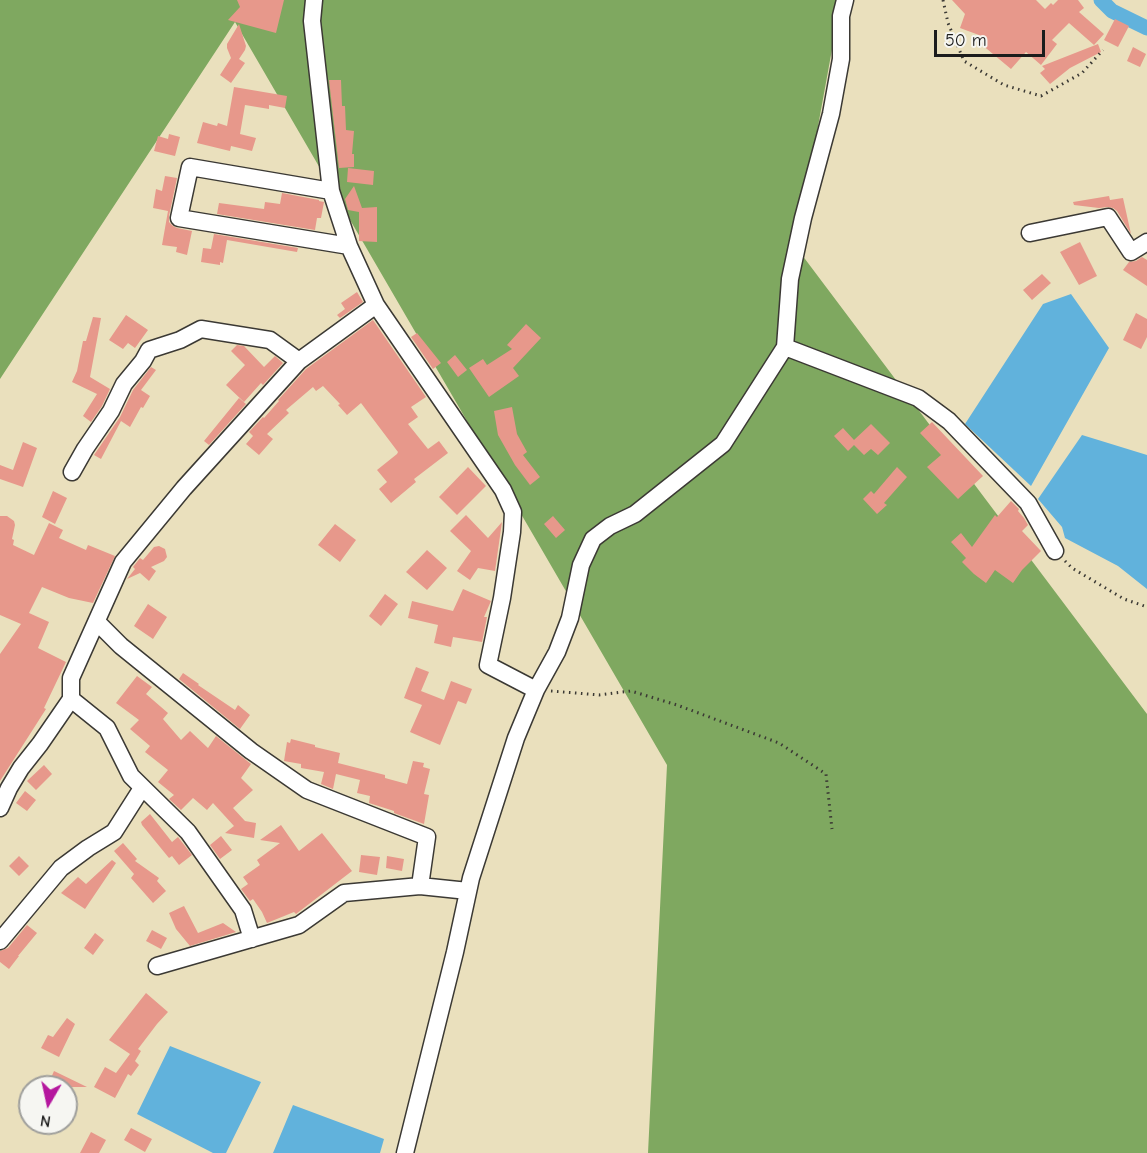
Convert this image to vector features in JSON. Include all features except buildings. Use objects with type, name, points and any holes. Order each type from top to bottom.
[{"type":"street","points":[[314,0],[312,21],[331,191],[349,246],[376,305],[503,490],[513,512],[504,587],[488,664],[536,690]]},
{"type":"street","points":[[405,1153],[471,878],[516,738],[570,618],[581,565],[593,539],[610,526],[635,514],[723,444],[785,347],[790,279],[803,218],[831,114],[841,59],[841,16],[845,0]]},
{"type":"street","points":[[331,191],[190,167],[179,219],[349,246]]},
{"type":"street","points":[[1030,233],[1108,217],[1131,252],[1147,242]]},
{"type":"street","points":[[0,808],[21,768],[71,699],[71,678],[123,562],[184,488],[299,361],[376,305]]},
{"type":"street","points":[[72,472],[111,411],[124,384],[149,350],[180,340],[201,329],[270,340],[299,361]]},
{"type":"street","points":[[785,347],[918,398],[949,421],[1029,503],[1056,551]]},
{"type":"street","points":[[97,622],[121,646],[242,743],[307,790],[427,837],[420,886]]},
{"type":"street","points":[[71,699],[107,729],[131,776],[188,832],[243,910],[252,939]]},
{"type":"street","points":[[0,941],[61,868],[114,832],[142,788]]},
{"type":"street","points":[[157,966],[299,925],[344,893],[420,886],[468,891]]},
{"type":"path","points":[[943,0],[948,23],[964,61],[1004,85],[1041,96],[1082,73],[1103,50]]},
{"type":"path","points":[[1056,551],[1072,568],[1124,599],[1147,608]]},
{"type":"path","points":[[536,690],[599,695],[631,691],[677,705],[779,743],[826,774],[832,829]]},
{"type":"green space","points":[[0,0],[841,0],[796,247],[1147,714],[1147,1153],[648,1153],[667,765],[235,22],[0,379]]},
{"type":"water","points":[[1071,294],[1109,348],[1031,486],[965,424],[1043,304]]},
{"type":"water","points":[[1082,435],[1147,455],[1147,589],[1118,566],[1065,538],[1062,527],[1038,499]]},
{"type":"water","points":[[170,1046],[261,1082],[226,1153],[213,1153],[137,1114]]},
{"type":"water","points":[[293,1105],[384,1139],[380,1153],[273,1153]]},
{"type":"waterway","points":[[1101,0],[1112,11],[1147,28]]}]
